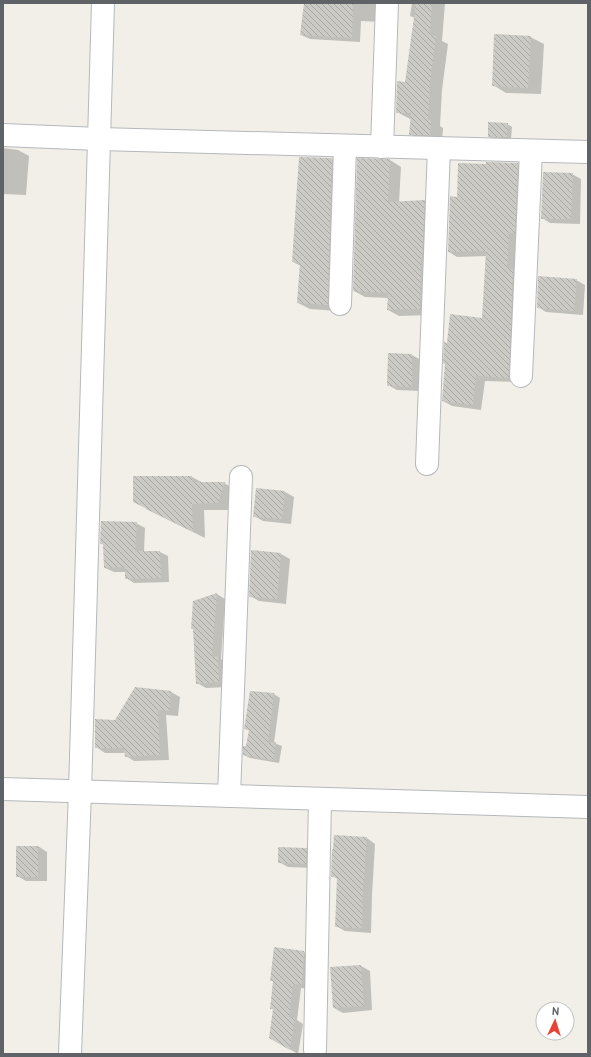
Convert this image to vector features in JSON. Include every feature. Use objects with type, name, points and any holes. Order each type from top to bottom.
[{"type":"street","points":[[70,1054],[80,792],[103,3]]},
{"type":"street","points":[[382,147],[387,3]]},
{"type":"street","points":[[3,135],[99,139],[588,152]]},
{"type":"street","points":[[340,304],[345,146]]},
{"type":"street","points":[[427,464],[439,148]]},
{"type":"street","points":[[522,376],[531,151]]},
{"type":"street","points":[[229,796],[241,476]]},
{"type":"street","points":[[3,789],[588,807]]},
{"type":"street","points":[[315,1050],[320,799]]},
{"type":"building","points":[[304,3],[353,3],[352,38],[300,35]]},
{"type":"building","points":[[416,3],[432,3],[430,35],[436,36],[430,82],[428,120],[431,120],[430,135],[409,135],[411,113],[396,113],[397,81],[405,82]]},
{"type":"building","points":[[494,34],[531,36],[528,88],[492,86]]},
{"type":"building","points":[[488,122],[508,123],[507,137],[488,137]]},
{"type":"building","points":[[299,157],[332,158],[328,305],[297,303],[300,262],[292,262]]},
{"type":"building","points":[[357,158],[390,159],[388,202],[425,200],[421,259],[420,309],[387,310],[388,293],[353,291]]},
{"type":"building","points":[[486,162],[518,163],[515,233],[509,233],[507,268],[513,269],[509,378],[476,376],[473,405],[442,401],[445,364],[443,363],[444,342],[447,343],[450,314],[482,318],[486,251],[448,252],[450,196],[457,197],[458,163],[486,164]]},
{"type":"building","points":[[543,172],[573,173],[571,219],[541,219]]},
{"type":"building","points":[[538,276],[577,279],[574,311],[537,308]]},
{"type":"building","points":[[388,353],[412,354],[412,387],[387,386]]},
{"type":"building","points":[[133,476],[192,476],[192,482],[225,482],[218,503],[192,504],[193,532],[133,502]]},
{"type":"building","points":[[256,488],[285,491],[282,519],[253,517]]},
{"type":"building","points":[[101,521],[137,522],[135,551],[160,551],[161,578],[125,579],[125,567],[104,568],[103,544],[100,544]]},
{"type":"building","points":[[251,550],[281,553],[277,599],[249,597]]},
{"type":"building","points":[[217,593],[212,657],[218,656],[219,682],[196,684],[193,629],[191,629],[193,601]]},
{"type":"building","points":[[135,687],[171,691],[169,711],[158,710],[160,755],[125,757],[124,748],[95,748],[95,719],[115,720]]},
{"type":"building","points":[[250,691],[274,693],[268,743],[276,742],[273,760],[243,755],[243,746],[246,746],[249,730],[244,729]]},
{"type":"building","points":[[334,835],[367,837],[362,928],[335,927],[337,877],[331,877]]},
{"type":"building","points":[[16,846],[38,846],[38,877],[16,877]]},
{"type":"building","points":[[278,847],[307,848],[306,864],[278,863]]},
{"type":"building","points":[[274,947],[304,951],[302,985],[293,984],[289,1017],[295,1018],[290,1050],[269,1038],[273,1009],[270,1009],[273,981],[270,981]]},
{"type":"building","points":[[361,965],[364,1006],[333,1008],[330,967]]}]
